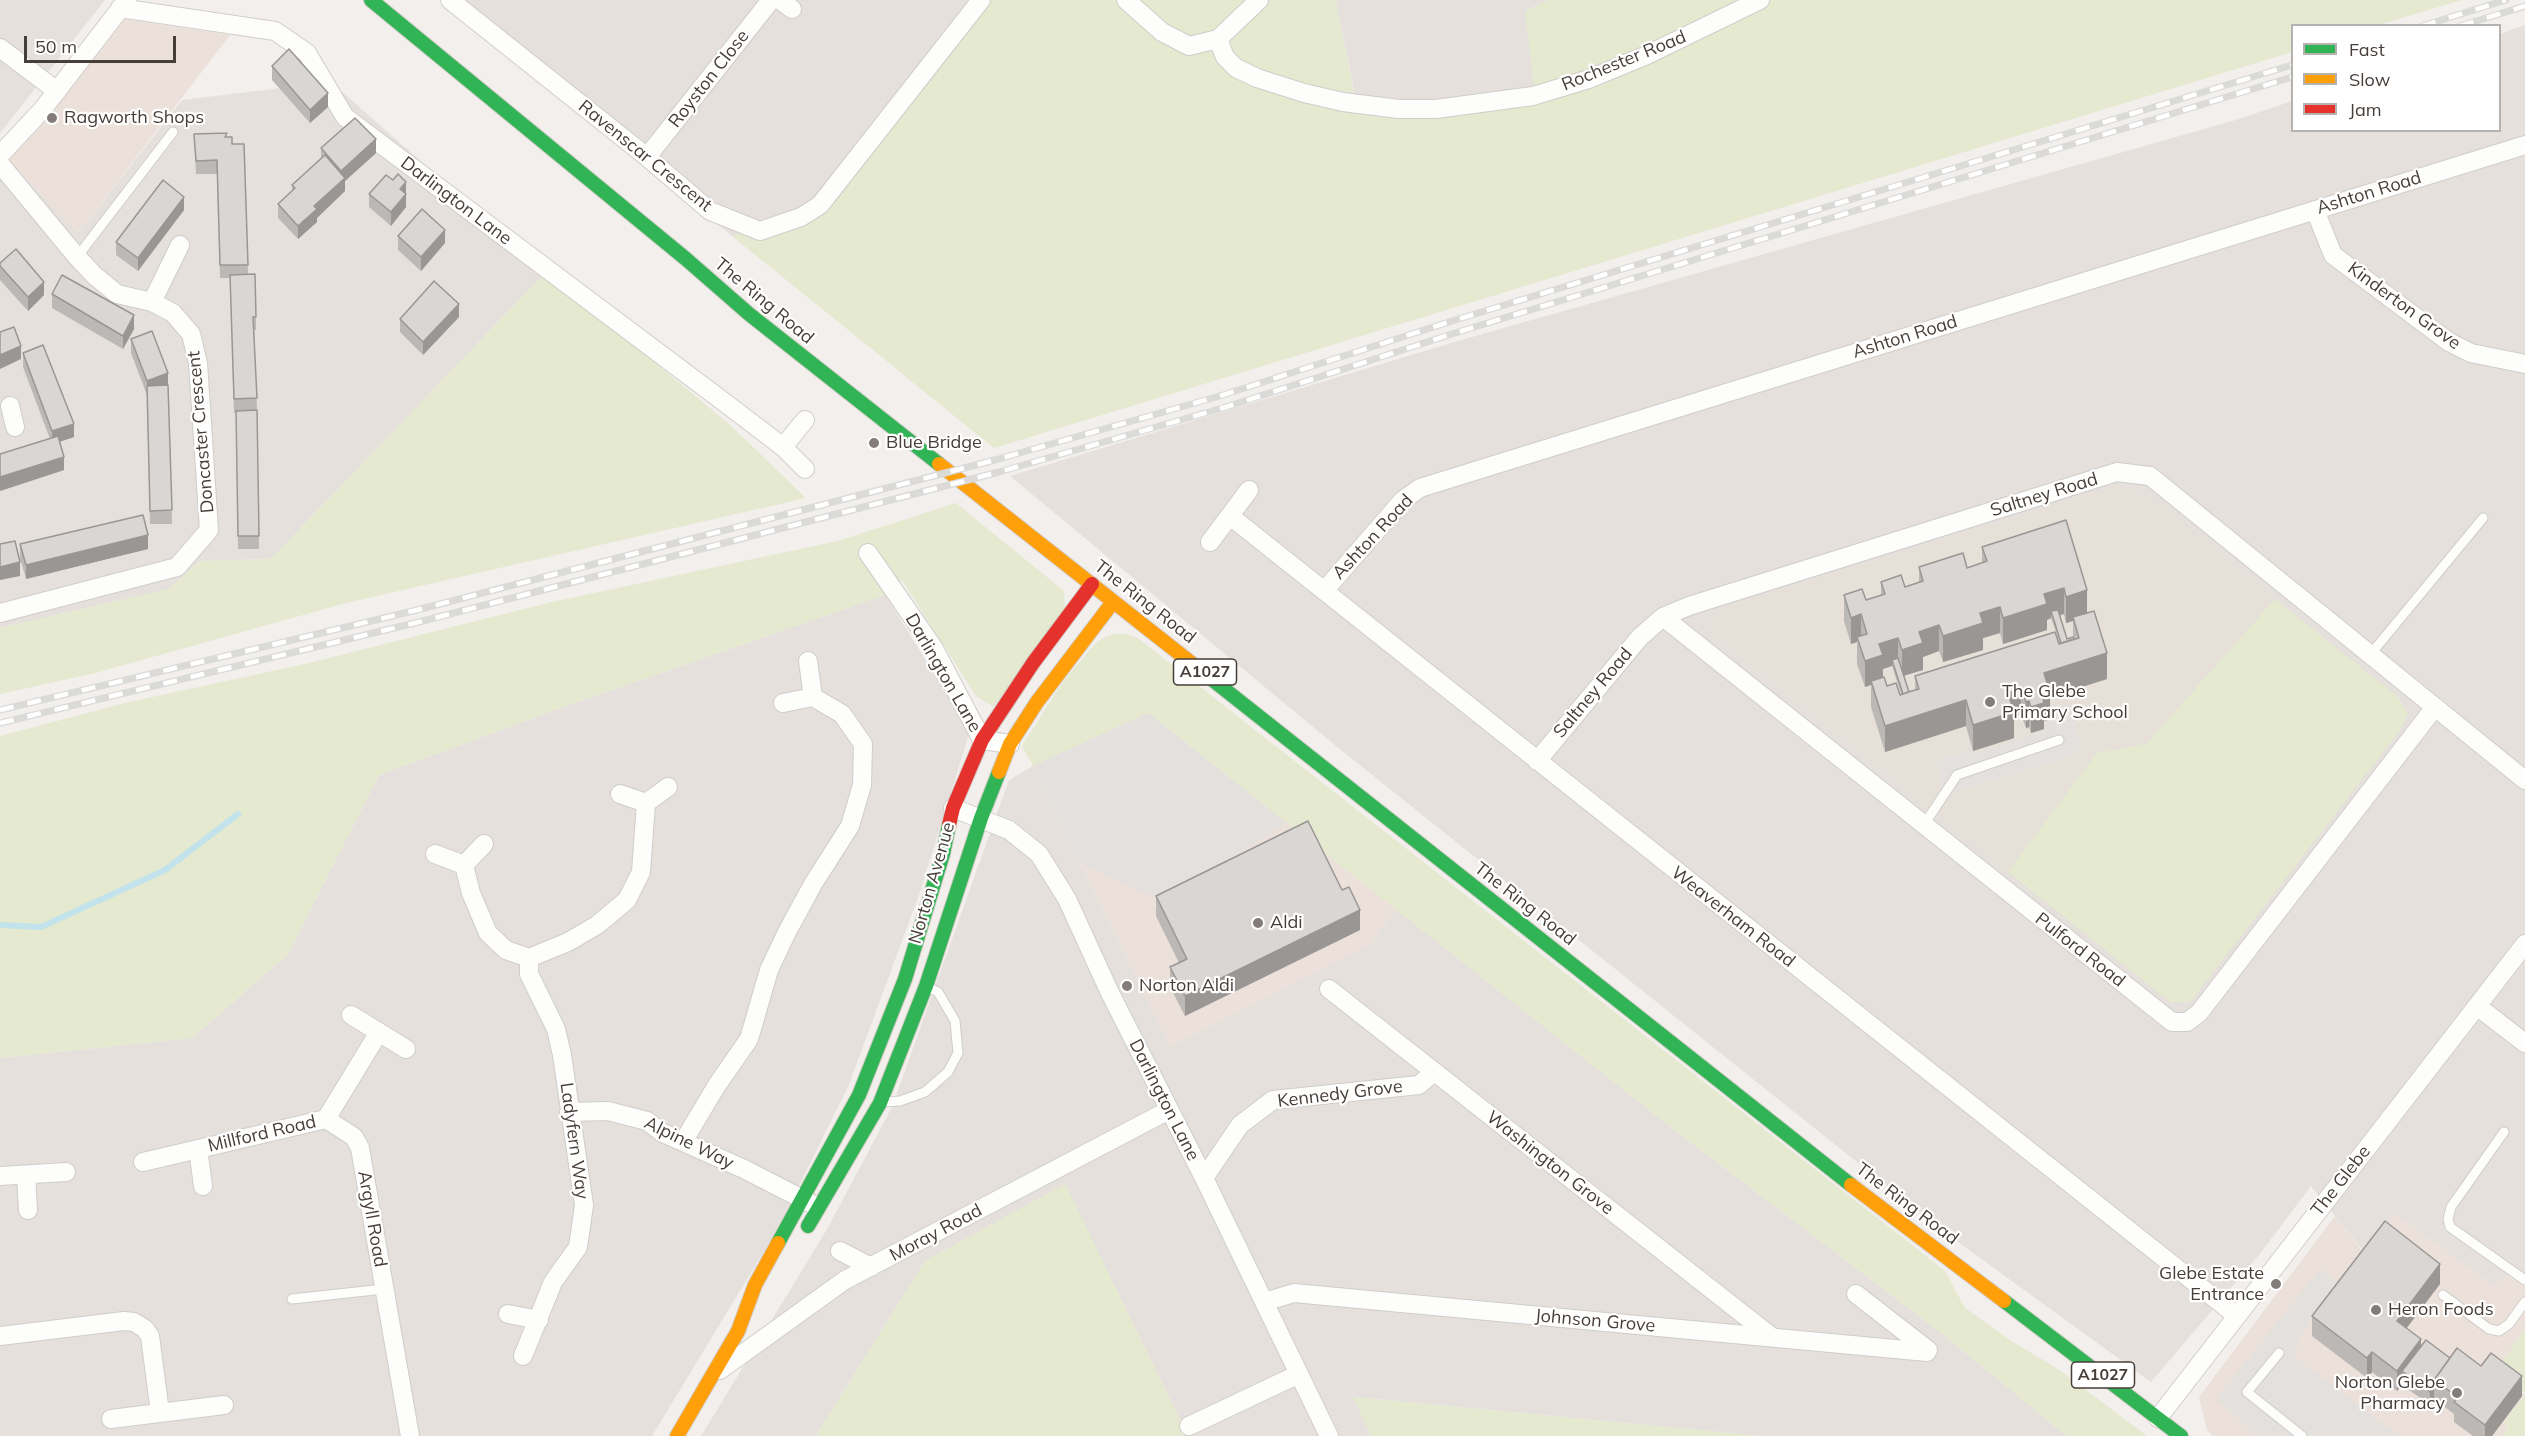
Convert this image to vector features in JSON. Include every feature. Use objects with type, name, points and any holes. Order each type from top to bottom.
[{"type":"main road","name":"The Ring Road","points":[[371,0],[677,251],[749,314],[1840,1176],[2158,1418]]},
{"type":"main road","name":"Norton Avenue","points":[[802,1236],[811,1203],[859,1095],[905,979],[943,854],[953,808],[982,740],[1033,663],[1092,584]]},
{"type":"main road","name":"Norton Avenue","points":[[676,1436],[738,1331],[755,1285],[880,1103],[926,986],[981,818],[1010,744],[1036,702],[1113,602]]},
{"type":"main road","name":"Norton Avenue","points":[[738,1331],[767,1293]]},
{"type":"main road","name":"A1027","points":[[2158,1418],[2181,1436]]},
{"type":"street","name":"Ravenscar Crescent","points":[[450,0],[647,157],[710,211],[760,231],[801,217],[820,205],[981,0]]},
{"type":"street","name":"Royston Close","points":[[647,157],[771,0]]},
{"type":"street","points":[[1126,0],[1162,32],[1188,46],[1218,39],[1259,0]]},
{"type":"street","name":"Rochester Road","points":[[1218,39],[1225,57],[1236,68],[1257,78],[1294,90],[1343,102],[1398,109],[1437,109],[1533,96],[1589,79],[1647,55],[1760,0]]},
{"type":"street","points":[[0,155],[57,91],[124,4]]},
{"type":"street","name":"Darlington Lane","points":[[124,4],[275,31],[307,53],[345,117],[783,447],[806,469]]},
{"type":"street","points":[[0,48],[57,91]]},
{"type":"street","name":"Ashton Road","points":[[1324,591],[1403,500],[1420,488],[2525,145]]},
{"type":"street","name":"Doncaster Crescent","points":[[0,164],[76,257],[117,294],[152,302],[173,314],[191,334],[198,363],[209,530],[177,567],[0,613]]},
{"type":"street","name":"Kinderton Grove","points":[[2315,210],[2333,255],[2449,342],[2471,353],[2525,364]]},
{"type":"street","points":[[152,302],[180,244]]},
{"type":"street","points":[[783,447],[805,420]]},
{"type":"street","name":"Saltney Road","points":[[1537,761],[1640,637],[1663,617],[1689,606],[2117,472],[2150,476],[2525,780]]},
{"type":"street","points":[[1210,542],[1249,490]]},
{"type":"street","name":"Weaverham Road","points":[[1230,516],[2237,1316]]},
{"type":"street","name":"Darlington Lane","points":[[868,553],[933,647],[982,740],[1010,744]]},
{"type":"street","name":"Pulford Road","points":[[1663,617],[2172,1022],[2187,1022],[2199,1013],[2434,707]]},
{"type":"street","points":[[808,661],[813,697]]},
{"type":"street","points":[[683,1142],[717,1085],[749,1039],[769,970],[813,884],[850,826],[862,785],[863,744],[842,714],[813,697],[783,703]]},
{"type":"street","points":[[646,803],[668,788]]},
{"type":"street","points":[[620,794],[646,803]]},
{"type":"street","points":[[464,866],[471,893],[488,933],[506,950],[529,958],[568,942],[597,925],[627,900],[641,872],[646,803]]},
{"type":"street","name":"Darlington Lane","points":[[953,808],[1009,830],[1039,854],[1067,899],[1110,993],[1204,1178],[1329,1436]]},
{"type":"street","points":[[464,866],[484,844]]},
{"type":"street","points":[[435,854],[464,866]]},
{"type":"street","name":"The Glebe","points":[[2158,1418],[2525,944]]},
{"type":"street","name":"Ladyfern Way","points":[[523,1356],[554,1282],[578,1247],[584,1205],[562,1055],[556,1029],[529,974],[529,958]]},
{"type":"street","name":"Washington Grove","points":[[1329,988],[1772,1337]]},
{"type":"street","points":[[2477,1006],[2525,1042]]},
{"type":"street","points":[[351,1015],[406,1049]]},
{"type":"street","points":[[326,1119],[379,1032]]},
{"type":"street","name":"Kennedy Grove","points":[[1204,1178],[1240,1125],[1273,1100],[1419,1085],[1434,1072]]},
{"type":"street","name":"Moray Road","points":[[715,1373],[845,1280],[1169,1110]]},
{"type":"street","name":"Alpine Way","points":[[569,1112],[608,1111],[647,1121],[663,1133],[744,1169],[811,1203]]},
{"type":"street","name":"Millford Road","points":[[143,1162],[326,1119]]},
{"type":"street","name":"Argyll Road","points":[[326,1119],[354,1137],[360,1148],[410,1436]]},
{"type":"street","name":"Millford Road","points":[[198,1149],[203,1186]]},
{"type":"street","points":[[0,1176],[66,1172]]},
{"type":"street","points":[[26,1175],[28,1210]]},
{"type":"street","points":[[840,1251],[872,1267]]},
{"type":"street","name":"Johnson Grove","points":[[1264,1302],[1294,1293],[1928,1351],[1856,1294]]},
{"type":"street","points":[[508,1314],[539,1320]]},
{"type":"street","points":[[0,1336],[123,1321],[134,1322],[145,1329],[150,1336],[160,1413]]},
{"type":"street","points":[[1189,1426],[1299,1374]]},
{"type":"street","points":[[111,1419],[224,1405]]},
{"type":"lane","points":[[76,257],[173,132]]},
{"type":"lane","points":[[2370,655],[2483,518]]},
{"type":"lane","points":[[1923,826],[1957,775],[2059,740]]},
{"type":"lane","points":[[859,1095],[880,1103],[900,1101],[925,1092],[948,1072],[958,1053],[955,1021],[938,992],[905,979]]},
{"type":"lane","points":[[2504,1132],[2451,1207],[2448,1219],[2450,1227],[2525,1280]]},
{"type":"lane","points":[[292,1299],[384,1289]]},
{"type":"lane","points":[[2443,1295],[2488,1329],[2499,1331],[2509,1324],[2525,1302]]},
{"type":"lane","points":[[2279,1353],[2247,1392],[2301,1436]]},
{"type":"shaded area","points":[[0,0],[105,0],[0,133]]},
{"type":"shaded area","points":[[459,0],[976,0],[804,215],[732,236]]},
{"type":"shaded area","points":[[1338,0],[1549,0],[1525,11],[1535,87],[1359,113],[1336,3]]},
{"type":"shaded area","points":[[124,19],[230,35],[79,232],[8,161]]},
{"type":"shaded area","points":[[2525,25],[2525,1287],[2508,1275],[2495,1287],[2395,1214],[2364,1252],[2311,1186],[2259,1255],[2151,1382],[1947,1234],[1336,746],[1010,476],[1458,341],[2236,120],[2291,101],[2291,132],[2501,132],[2501,34]]},
{"type":"shaded area","points":[[331,82],[546,272],[271,559],[200,561],[169,589],[0,628],[0,153],[79,232],[182,100]]},
{"type":"shaded area","name":"The Glebe Primary School","points":[[2116,487],[2148,495],[2201,536],[2275,599],[2146,744],[2096,753],[2008,872],[1710,631],[1720,611],[1740,603]]},
{"type":"shaded area","points":[[885,595],[970,731],[919,895],[848,1087],[778,1228],[652,1436],[0,1436],[0,1058],[192,1038],[288,954],[379,775],[566,706]]},
{"type":"shaded area","points":[[2068,702],[2081,744],[2074,756],[1958,790],[1946,804],[1939,792],[1943,786],[1936,762],[1969,749],[1971,755],[2048,729],[2046,722],[2054,719],[2050,709]]},
{"type":"shaded area","points":[[1148,713],[1396,909],[1369,945],[1170,1046],[1033,766]]},
{"type":"shaded area","points":[[1148,713],[1287,823],[1220,865],[1169,904],[1080,863],[1033,766]]},
{"type":"shaded area","points":[[1033,766],[1170,1046],[1369,945],[1396,909],[1668,1125],[1944,1335],[2067,1436],[1762,1436],[1354,1397],[1371,1436],[1188,1436],[1065,1185],[925,1261],[816,1436],[701,1436],[826,1231],[892,1107],[1009,780]]},
{"type":"shaded area","points":[[2395,1214],[2495,1287],[2508,1275],[2525,1287],[2525,1329],[2496,1371],[2525,1395],[2504,1422],[2509,1426],[2502,1436],[2213,1436],[2207,1430],[2199,1397],[2335,1216],[2363,1252]]},
{"type":"shaded area","points":[[2321,1268],[2338,1284],[2298,1339],[2296,1358],[2399,1436],[2257,1436],[2216,1399]]},
{"type":"green space","points":[[976,0],[1338,0],[1336,3],[1358,112],[1534,87],[1525,11],[1549,0],[2462,0],[2381,24],[2291,24],[2291,52],[994,448],[732,236],[804,215]]},
{"type":"green space","points":[[546,272],[729,424],[806,498],[346,603],[95,673],[0,694],[0,628],[169,589],[200,561],[271,559]]},
{"type":"green space","points":[[956,503],[1064,591],[1065,613],[993,707],[976,696],[902,580],[885,595],[566,706],[379,775],[288,954],[192,1038],[0,1058],[0,736],[125,703],[309,663],[552,602],[838,541]]},
{"type":"green space","points":[[2275,599],[2398,697],[2408,714],[2397,734],[2190,1002],[2170,1002],[2008,872],[2097,753],[2146,744]]},
{"type":"green space","points":[[1114,634],[1127,634],[1139,639],[1945,1271],[1965,1308],[2013,1342],[2058,1369],[2147,1436],[2067,1436],[1944,1335],[1668,1125],[1148,713],[1033,766],[1022,746],[1062,683],[1094,645]]},
{"type":"green space","points":[[1065,1184],[1188,1436],[816,1436],[925,1261]]},
{"type":"green space","points":[[2525,1329],[2525,1393],[2496,1371]]},
{"type":"green space","points":[[2525,1395],[2525,1436],[2502,1436],[2509,1427],[2504,1422]]},
{"type":"green space","points":[[1353,1397],[1762,1436],[1371,1436]]},
{"type":"building","points":[[289,49],[328,93],[310,110],[272,66]]},
{"type":"building","points":[[355,118],[376,139],[341,171],[321,148]]},
{"type":"building","points":[[227,133],[225,137],[232,137],[232,144],[244,144],[248,265],[220,265],[217,160],[196,161],[194,134]]},
{"type":"building","points":[[325,155],[345,178],[314,206],[317,209],[298,226],[278,204],[295,188],[292,185]]},
{"type":"building","points":[[398,174],[406,182],[400,189],[406,194],[391,212],[369,194],[386,175],[393,180]]},
{"type":"building","points":[[163,180],[184,197],[138,258],[116,242]]},
{"type":"building","points":[[422,209],[445,230],[421,257],[398,236]]},
{"type":"building","points":[[16,249],[44,282],[28,297],[0,266],[0,263]]},
{"type":"building","points":[[255,274],[256,317],[253,317],[257,398],[234,399],[230,275]]},
{"type":"building","points":[[62,275],[134,315],[123,336],[52,294]]},
{"type":"building","points":[[434,281],[459,304],[423,342],[400,319]]},
{"type":"building","points":[[14,327],[21,346],[0,355],[0,332]]},
{"type":"building","points":[[152,331],[168,373],[147,381],[131,339]]},
{"type":"building","points":[[43,345],[74,424],[52,431],[23,353]]},
{"type":"building","points":[[168,385],[172,510],[150,511],[147,386]]},
{"type":"building","points":[[257,410],[259,536],[238,536],[236,411]]},
{"type":"building","points":[[58,436],[64,457],[0,477],[0,454]]},
{"type":"building","points":[[143,515],[148,535],[26,565],[20,544]]},
{"type":"building","points":[[2066,520],[2087,590],[2066,597],[2064,588],[2044,594],[2047,604],[2003,618],[2000,607],[1980,613],[1983,623],[1943,636],[1939,625],[1919,632],[1923,643],[1902,650],[1898,638],[1879,644],[1883,655],[1865,661],[1857,637],[1867,634],[1861,614],[1851,618],[1844,595],[1862,589],[1866,600],[1885,594],[1881,582],[1901,575],[1905,587],[1923,581],[1919,567],[1963,553],[1967,568],[1987,561],[1982,547]]},
{"type":"building","points":[[15,541],[20,562],[0,567],[0,544]]},
{"type":"building","points":[[2058,610],[2067,639],[2073,637],[2074,639],[2061,643],[2051,611]]},
{"type":"building","points":[[2094,611],[2107,653],[2044,673],[2050,693],[2042,695],[2044,703],[2031,707],[2029,701],[2026,702],[2021,689],[2008,693],[2014,712],[1973,725],[1966,700],[1885,726],[1871,681],[1884,677],[1887,686],[1896,683],[1900,695],[1919,689],[1915,676],[2055,632],[2059,644],[2079,638],[2073,617]]},
{"type":"building","points":[[1898,658],[1909,692],[1903,694],[1892,660]]},
{"type":"building","name":"Aldi","points":[[1308,821],[1342,890],[1349,887],[1360,910],[1185,996],[1170,967],[1187,959],[1156,896]]},
{"type":"building","name":"Heron Foods","points":[[2385,1221],[2440,1264],[2397,1321],[2421,1339],[2397,1371],[2372,1352],[2367,1358],[2312,1316]]},
{"type":"building","points":[[2426,1340],[2450,1358],[2434,1380],[2434,1386],[2430,1392],[2402,1371]]},
{"type":"building","points":[[2457,1348],[2481,1366],[2491,1353],[2522,1376],[2485,1425],[2454,1402],[2458,1397],[2434,1380]]},
{"type":"waterway","points":[[0,925],[41,927],[165,870],[238,814]]},
{"type":"railway","points":[[2428,24],[2506,0]]},
{"type":"railway","points":[[2466,24],[2525,6]]},
{"type":"railway","points":[[0,710],[417,610],[995,460],[1223,395],[1452,321],[2291,65]]},
{"type":"railway","points":[[0,723],[419,622],[999,472],[1226,407],[1455,333],[2291,77]]},
{"type":"traffic: fast","points":[[371,0],[686,259],[749,314],[939,464]]},
{"type":"traffic: fast","points":[[1209,677],[1851,1185]]},
{"type":"traffic: fast","points":[[808,1226],[880,1103],[926,986],[981,818],[999,772]]},
{"type":"traffic: fast","points":[[778,1243],[859,1095],[905,979],[943,854],[949,825]]},
{"type":"traffic: fast","points":[[2004,1301],[2181,1436]]},
{"type":"traffic: slow","points":[[939,464],[1209,677]]},
{"type":"traffic: slow","points":[[999,772],[1010,744],[1037,702],[1113,602]]},
{"type":"traffic: slow","points":[[1851,1185],[2004,1301]]},
{"type":"traffic: slow","points":[[677,1436],[738,1331],[755,1285],[778,1243]]},
{"type":"traffic: jam","points":[[949,825],[953,808],[982,740],[1033,663],[1092,584]]},
{"type":"place","name":"Ragworth Shops","points":[[52,118]]},
{"type":"place","name":"Blue Bridge","points":[[874,443]]},
{"type":"place","name":"The Glebe Primary School","points":[[1990,702]]},
{"type":"place","name":"Aldi","points":[[1258,923]]},
{"type":"place","name":"Norton Aldi","points":[[1127,986]]},
{"type":"place","name":"Glebe Estate Entrance","points":[[2276,1284]]},
{"type":"place","name":"Heron Foods","points":[[2376,1310]]},
{"type":"place","name":"Norton Glebe Pharmacy","points":[[2457,1393]]}]
